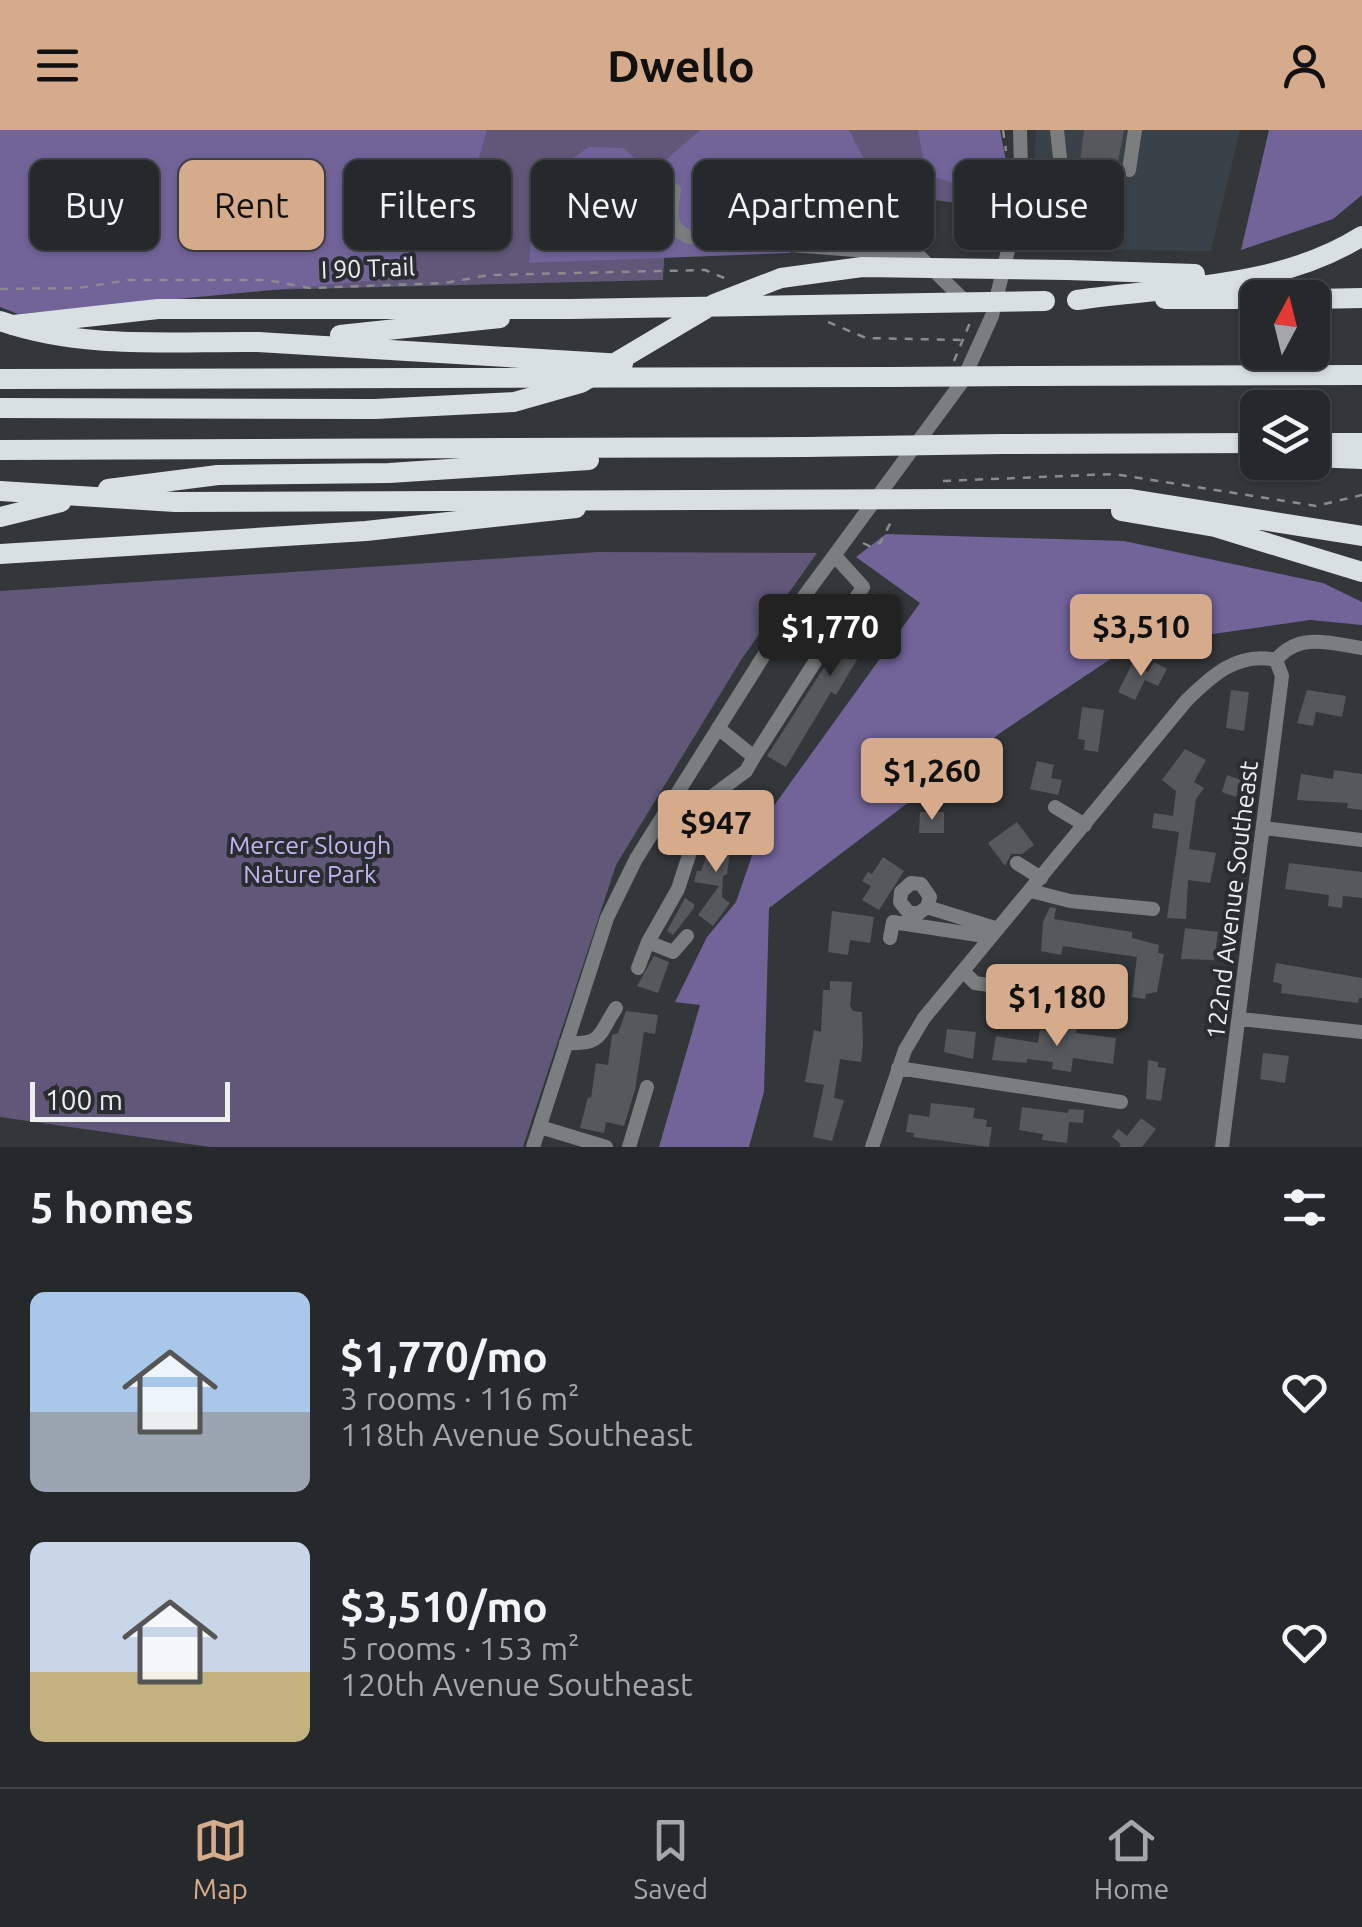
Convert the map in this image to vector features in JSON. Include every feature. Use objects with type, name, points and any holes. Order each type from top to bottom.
[{"type":"highway","points":[[1078,300],[1266,276],[1312,262],[1362,236]]},
{"type":"highway","points":[[0,408],[375,409],[514,402],[582,384],[714,304],[782,278],[862,266],[1208,274],[1312,262]]},
{"type":"highway","points":[[1330,298],[1362,298]]},
{"type":"highway","points":[[0,324],[158,309],[1240,299]]},
{"type":"highway","points":[[258,342],[426,328],[570,308]]},
{"type":"highway","points":[[0,324],[51,336],[94,340],[258,342],[594,362],[689,375]]},
{"type":"highway","points":[[0,378],[1362,375]]},
{"type":"highway","points":[[1092,443],[1240,453]]},
{"type":"highway","points":[[0,450],[1240,443]]},
{"type":"highway","points":[[1330,443],[1362,443]]},
{"type":"highway","points":[[0,517],[99,491],[202,477],[389,473],[806,447]]},
{"type":"highway","points":[[1330,458],[1362,459]]},
{"type":"highway","points":[[0,490],[175,502],[1131,499],[1362,536]]},
{"type":"highway","points":[[0,554],[366,531],[695,498]]},
{"type":"highway","points":[[1010,498],[1122,511],[1214,528],[1362,572]]},
{"type":"street","points":[[534,1147],[607,918],[622,885],[783,625],[962,382],[987,328],[1012,230],[1020,168],[1020,130]]},
{"type":"street","points":[[1056,130],[1060,160]]},
{"type":"street","points":[[1130,170],[1134,130]]},
{"type":"street","points":[[674,190],[670,221],[676,231],[688,237],[918,254],[974,310]]},
{"type":"street","points":[[638,968],[678,889],[707,800],[746,771],[863,587],[835,556]]},
{"type":"street","points":[[872,1147],[898,1068],[924,1018],[1206,681],[1245,659],[1276,660],[1286,649],[1311,640],[1362,648]]},
{"type":"street","name":"122nd Avenue Southeast","points":[[1222,1147],[1282,676],[1276,660]]},
{"type":"street","points":[[718,728],[754,757]]},
{"type":"street","points":[[1054,808],[1085,824]]},
{"type":"street","points":[[1264,828],[1362,840]]},
{"type":"street","points":[[1017,863],[1040,878]]},
{"type":"street","points":[[1030,891],[1153,910]]},
{"type":"street","points":[[928,907],[994,933]]},
{"type":"street","points":[[890,938],[893,922],[994,933]]},
{"type":"street","points":[[648,942],[673,952],[687,936]]},
{"type":"street","points":[[963,971],[975,983],[1060,994],[1064,983]]},
{"type":"street","points":[[566,1043],[594,1042],[603,1034],[616,1008]]},
{"type":"street","points":[[1240,1019],[1362,1032]]},
{"type":"street","points":[[898,1068],[1121,1102]]},
{"type":"street","points":[[629,1147],[646,1087]]},
{"type":"street","points":[[540,1126],[606,1147]]},
{"type":"path","points":[[1003,130],[1006,150]]},
{"type":"path","name":"I 90 Trail","points":[[0,289],[80,288],[128,280],[267,280],[310,288],[445,283],[489,274],[705,270],[741,285]]},
{"type":"path","points":[[533,274],[533,282]]},
{"type":"path","points":[[830,323],[866,338],[964,340],[974,310]]},
{"type":"shaded area","points":[[0,130],[487,130],[478,160],[344,160],[344,250],[411,250],[398,278],[18,314],[0,307]]},
{"type":"shaded area","points":[[700,130],[849,130],[864,160],[693,160],[693,250],[793,250],[790,253],[529,263],[531,240],[531,250],[673,250],[673,160],[666,160]]},
{"type":"shaded area","points":[[918,130],[1000,130],[1006,160],[954,160],[954,184],[934,177],[934,160],[923,160]]},
{"type":"shaded area","points":[[1036,130],[1240,130],[1211,251],[1120,250],[1124,250],[1124,160],[1034,160]]},
{"type":"shaded area","points":[[1269,130],[1362,130],[1362,195],[1333,219],[1241,250]]},
{"type":"shaded area","points":[[589,147],[624,148],[636,160],[570,160]]},
{"type":"shaded area","points":[[886,534],[1124,541],[1323,583],[1362,602],[1362,625],[1310,620],[1130,646],[1003,731],[769,908],[764,1092],[749,1147],[659,1147],[700,1005],[675,1002],[707,937],[736,902],[765,818],[920,603],[856,557]]},
{"type":"green space","points":[[0,130],[998,130],[995,160],[954,160],[954,203],[934,200],[934,160],[693,160],[693,165],[673,160],[531,160],[531,250],[665,250],[663,280],[140,293],[0,306]]},
{"type":"green space","name":"Mercer Slough Nature Park","points":[[598,552],[817,553],[741,660],[616,865],[523,1147],[210,1147],[0,1117],[0,591]]},
{"type":"building","points":[[1084,130],[1124,130],[1118,160],[1080,160]]},
{"type":"building","points":[[872,593],[890,604],[836,695],[831,692],[786,767],[767,756]]},
{"type":"building","points":[[1154,662],[1167,669],[1158,686],[1145,680],[1135,700],[1118,692],[1132,664],[1148,672]]},
{"type":"building","points":[[1231,690],[1249,692],[1244,731],[1226,728]]},
{"type":"building","points":[[1307,690],[1346,696],[1342,717],[1316,712],[1313,726],[1297,723]]},
{"type":"building","points":[[1082,707],[1104,710],[1098,752],[1084,750],[1085,740],[1078,739]]},
{"type":"building","points":[[1185,749],[1206,760],[1194,782],[1204,788],[1196,799],[1189,849],[1216,853],[1210,883],[1188,880],[1186,919],[1167,918],[1179,832],[1152,828],[1154,813],[1173,816],[1176,791],[1162,780]]},
{"type":"building","points":[[1037,761],[1054,765],[1051,778],[1062,780],[1058,795],[1030,789]]},
{"type":"building","points":[[1334,770],[1362,774],[1362,810],[1347,808],[1348,803],[1297,800],[1301,774],[1333,779]]},
{"type":"building","points":[[1227,775],[1241,780],[1236,797],[1222,792]]},
{"type":"building","points":[[920,812],[944,812],[944,833],[919,833]]},
{"type":"building","points":[[1017,822],[1034,845],[1022,854],[1011,854],[1005,866],[988,843]]},
{"type":"building","points":[[712,832],[736,836],[727,874],[723,876],[722,897],[730,903],[713,926],[698,915],[719,886],[694,882],[706,858]]},
{"type":"building","points":[[883,857],[904,871],[879,910],[862,900],[871,886],[862,881]]},
{"type":"building","points":[[1289,863],[1362,872],[1362,898],[1343,896],[1342,908],[1328,906],[1329,895],[1285,889]]},
{"type":"building","points":[[685,898],[694,908],[673,935],[667,931]]},
{"type":"building","points":[[1050,907],[1056,908],[1054,919],[1132,932],[1132,938],[1159,945],[1158,953],[1164,954],[1157,992],[1146,994],[1145,999],[1132,997],[1137,957],[1063,946],[1061,955],[1041,951],[1043,922]]},
{"type":"building","points":[[832,911],[874,917],[870,943],[850,940],[848,955],[828,952]]},
{"type":"building","points":[[1185,928],[1218,932],[1214,960],[1181,959]]},
{"type":"building","points":[[654,956],[669,962],[658,993],[637,986]]},
{"type":"building","points":[[1276,963],[1362,978],[1362,998],[1358,1003],[1281,993],[1282,984],[1273,982]]},
{"type":"building","points":[[1076,980],[1102,984],[1099,1003],[1073,999]]},
{"type":"building","points":[[830,981],[852,982],[850,1006],[853,1011],[862,1012],[863,1044],[861,1062],[840,1059],[834,1098],[844,1100],[832,1141],[813,1137],[824,1085],[805,1082],[814,1030],[821,1032],[823,990],[830,990]]},
{"type":"building","points":[[626,1011],[658,1015],[655,1034],[644,1032],[635,1090],[624,1126],[606,1122],[604,1133],[580,1128],[588,1097],[591,1098],[596,1063],[608,1065],[612,1035],[618,1033]]},
{"type":"building","points":[[1057,1025],[1077,1028],[1076,1033],[1116,1038],[1113,1064],[1073,1058],[1071,1072],[1052,1069],[1053,1062],[992,1060],[996,1036],[1038,1043],[1040,1030],[1057,1032]]},
{"type":"building","points":[[947,1029],[976,1032],[973,1059],[944,1052]]},
{"type":"building","points":[[1263,1053],[1289,1056],[1285,1083],[1260,1079]]},
{"type":"building","points":[[1148,1060],[1166,1068],[1161,1101],[1146,1099]]},
{"type":"building","points":[[931,1103],[975,1108],[973,1118],[987,1120],[986,1127],[992,1127],[989,1147],[913,1137],[914,1133],[906,1132],[909,1114],[929,1117]]},
{"type":"building","points":[[1022,1107],[1068,1113],[1069,1109],[1084,1110],[1083,1123],[1069,1122],[1067,1143],[1042,1140],[1043,1134],[1019,1130]]},
{"type":"building","points":[[1141,1118],[1156,1129],[1142,1147],[1119,1147],[1121,1144],[1112,1137],[1118,1129],[1127,1136]]}]
